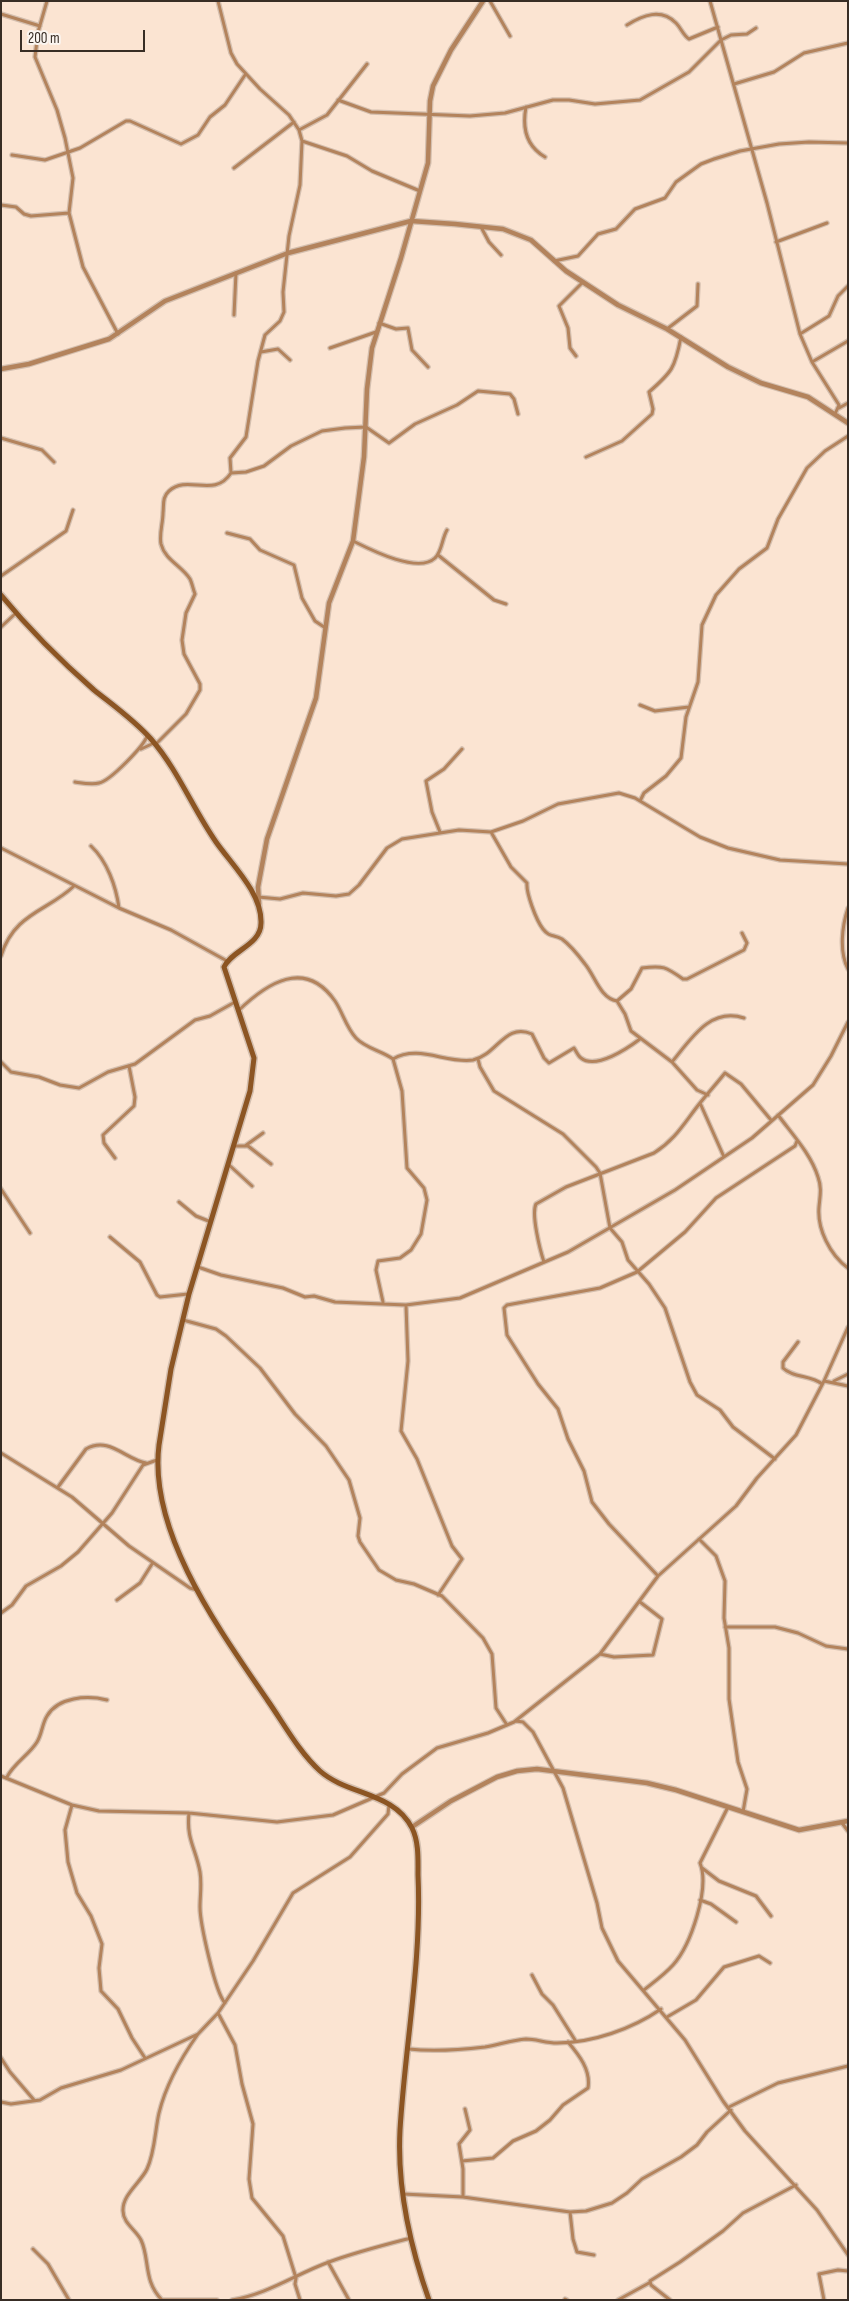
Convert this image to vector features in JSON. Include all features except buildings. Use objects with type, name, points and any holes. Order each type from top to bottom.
[{"type":"main road","points":[[1,595],[68,666],[133,720],[155,744],[175,772],[211,835],[248,886],[259,906],[261,922],[257,937],[226,961],[224,968],[224,975],[251,1046],[254,1069],[250,1091],[189,1294],[172,1370],[157,1460],[162,1501],[170,1528],[200,1591],[235,1652],[310,1761],[321,1772],[337,1781],[377,1796],[390,1804],[406,1818],[412,1827],[417,1848],[419,1932],[400,2131],[399,2165],[402,2194],[411,2238],[429,2300]]},
{"type":"street","points":[[47,1],[35,51],[36,62],[57,110],[68,151],[73,178],[69,213],[84,267],[118,335]]},
{"type":"street","points":[[139,750],[155,744],[186,714],[200,690],[200,684],[184,654],[182,640],[183,622],[194,594],[190,578],[175,565],[162,547],[160,534],[164,501],[169,492],[177,486],[209,486],[222,483],[231,472],[230,458],[246,437],[261,352],[267,332],[283,317],[288,253],[300,185],[302,141],[299,130],[290,115],[245,75],[231,53],[218,1]]},
{"type":"street","points":[[259,906],[258,887],[267,839],[316,698],[324,627],[329,603],[353,541],[359,511],[366,428],[367,389],[376,332],[401,258],[428,162],[429,113],[433,86],[440,71],[483,1]]},
{"type":"street","points":[[490,1],[510,36]]},
{"type":"street","points":[[710,1],[752,148],[800,334],[812,362],[839,408]]},
{"type":"street","points":[[1,14],[40,26]]},
{"type":"street","points":[[627,25],[643,16],[662,15],[674,22],[690,39],[718,27]]},
{"type":"street","points":[[338,100],[370,112],[476,116],[504,113],[562,100],[595,104],[640,100],[689,72],[721,40],[731,35],[747,34],[756,28]]},
{"type":"street","points":[[734,84],[774,72],[804,53],[848,44]]},
{"type":"street","points":[[299,130],[321,120],[367,64]]},
{"type":"street","points":[[12,156],[44,160],[80,148],[130,121],[181,144],[185,144],[198,135],[210,117],[221,109],[245,75]]},
{"type":"street","points":[[526,107],[524,118],[526,133],[536,152],[545,158]]},
{"type":"street","points":[[234,168],[294,122]]},
{"type":"street","points":[[302,141],[347,156],[372,171],[420,191]]},
{"type":"street","points":[[554,261],[578,256],[592,238],[598,234],[616,229],[635,208],[665,198],[676,182],[701,164],[752,148],[802,142],[848,143]]},
{"type":"street","points":[[1,205],[16,207],[24,214],[31,216],[69,213]]},
{"type":"street","points":[[1,369],[29,364],[118,335],[142,315],[165,301],[288,253],[411,221],[481,227],[517,233],[531,240],[582,283],[637,316],[667,329],[728,367],[761,383],[808,397],[848,423]]},
{"type":"street","points":[[776,242],[827,224]]},
{"type":"street","points":[[481,227],[489,242],[501,255]]},
{"type":"street","points":[[234,315],[236,273]]},
{"type":"street","points":[[576,356],[570,348],[568,328],[559,306],[582,283]]},
{"type":"street","points":[[667,329],[697,306],[698,284]]},
{"type":"street","points":[[800,334],[829,316],[838,296],[848,286]]},
{"type":"street","points":[[379,323],[396,329],[408,328],[412,350],[428,367]]},
{"type":"street","points":[[330,348],[344,345],[376,332]]},
{"type":"street","points":[[586,457],[622,441],[652,414],[653,409],[649,392],[664,381],[674,365],[681,338]]},
{"type":"street","points":[[812,362],[848,341]]},
{"type":"street","points":[[261,352],[278,349],[290,360]]},
{"type":"street","points":[[231,472],[246,472],[264,466],[291,446],[322,431],[366,428],[389,443],[415,424],[450,409],[482,391],[510,394],[514,399],[518,414]]},
{"type":"street","points":[[835,414],[839,408],[848,403]]},
{"type":"street","points":[[640,801],[644,793],[666,776],[678,762],[689,707],[698,682],[702,625],[716,595],[739,569],[767,548],[778,519],[807,468],[825,451],[848,436]]},
{"type":"street","points":[[1,438],[42,450],[54,462]]},
{"type":"street","points":[[1,576],[66,531],[73,510]]},
{"type":"street","points":[[353,541],[371,550],[412,564],[428,563],[438,555],[441,542],[447,530]]},
{"type":"street","points":[[227,533],[250,539],[260,550],[294,565],[302,598],[315,621],[324,627]]},
{"type":"street","points":[[438,555],[494,600],[506,604]]},
{"type":"street","points":[[1,627],[16,613]]},
{"type":"street","points":[[640,705],[655,711],[689,707]]},
{"type":"street","points":[[75,782],[96,784],[104,781],[139,750],[148,736]]},
{"type":"street","points":[[440,832],[432,812],[426,781],[444,769],[462,749]]},
{"type":"street","points":[[258,897],[280,899],[303,893],[336,896],[349,894],[393,843],[416,836],[440,832],[459,830],[491,832],[523,821],[558,804],[619,793],[640,801],[694,834],[728,848],[780,860],[848,864]]},
{"type":"street","points":[[491,832],[511,867],[527,883],[526,891],[543,929],[550,936],[561,938],[586,965],[599,988],[611,1000],[617,1001],[626,1014],[631,1031],[672,1062],[697,1090],[708,1095]]},
{"type":"street","points":[[91,846],[104,862],[116,889],[119,908]]},
{"type":"street","points":[[1,848],[119,908],[171,930],[226,961]]},
{"type":"street","points":[[1,956],[22,921],[63,896],[74,886]]},
{"type":"street","points":[[848,908],[844,924],[843,956],[848,969]]},
{"type":"street","points":[[617,1001],[631,989],[642,968],[661,967],[673,969],[683,979],[687,979],[744,950],[747,943],[742,933]]},
{"type":"street","points":[[238,1011],[255,995],[270,985],[279,981],[308,978],[320,986],[335,1001],[356,1039],[393,1060],[402,1091],[407,1168],[424,1188],[427,1200],[421,1234],[411,1250],[400,1258],[378,1261],[376,1270],[383,1302]]},
{"type":"street","points":[[1,1062],[11,1072],[40,1077],[73,1089],[83,1087],[108,1072],[142,1060],[195,1020],[210,1016],[235,1002]]},
{"type":"street","points":[[672,1062],[697,1032],[712,1020],[724,1016],[744,1018]]},
{"type":"street","points":[[198,1267],[283,1288],[305,1297],[314,1296],[335,1302],[383,1302],[406,1305],[460,1298],[568,1252],[675,1190],[752,1138],[813,1085],[831,1056],[848,1022]]},
{"type":"street","points":[[393,1060],[408,1054],[463,1060],[478,1058],[490,1052],[506,1035],[518,1030],[532,1034],[544,1058],[549,1062],[574,1048],[581,1058],[590,1062],[599,1061],[619,1053],[640,1039]]},
{"type":"street","points":[[478,1058],[480,1067],[494,1091],[568,1137],[600,1173],[610,1228],[619,1238],[628,1260],[649,1284],[665,1308],[690,1382],[698,1395],[720,1410],[732,1427],[775,1459]]},
{"type":"street","points":[[115,1158],[104,1142],[102,1135],[134,1106],[135,1097],[129,1066]]},
{"type":"street","points":[[544,1262],[535,1206],[546,1196],[654,1153],[664,1147],[686,1125],[700,1103],[725,1073],[742,1084],[771,1120]]},
{"type":"street","points":[[700,1103],[724,1157]]},
{"type":"street","points":[[778,1115],[814,1165],[821,1191],[819,1222],[823,1234],[839,1261],[848,1268]]},
{"type":"street","points":[[244,1146],[262,1133]]},
{"type":"street","points":[[658,1576],[609,1524],[592,1502],[584,1471],[568,1439],[558,1409],[538,1384],[511,1343],[503,1315],[504,1308],[507,1305],[600,1288],[637,1272],[685,1232],[709,1204],[795,1146],[797,1141]]},
{"type":"street","points":[[234,1146],[252,1148],[271,1164]]},
{"type":"street","points":[[228,1164],[252,1186]]},
{"type":"street","points":[[1,1189],[30,1233]]},
{"type":"street","points":[[180,1202],[196,1216],[211,1222]]},
{"type":"street","points":[[110,1237],[140,1262],[157,1295],[160,1297],[189,1294]]},
{"type":"street","points":[[406,1305],[408,1360],[401,1431],[417,1459],[452,1546],[462,1556],[462,1560],[438,1595]]},
{"type":"street","points":[[183,1320],[216,1329],[226,1336],[260,1368],[295,1414],[326,1446],[349,1480],[360,1518],[358,1536],[379,1570],[396,1580],[414,1584],[448,1600],[489,1645],[492,1654],[496,1708],[507,1725]]},
{"type":"street","points":[[1,1776],[72,1805],[119,1813],[189,1813],[277,1822],[333,1815],[384,1793],[414,1764],[437,1748],[514,1722],[600,1654],[658,1576],[736,1506],[757,1478],[796,1435],[848,1327]]},
{"type":"street","points":[[798,1342],[783,1362],[782,1368],[796,1375],[823,1382],[834,1381],[848,1374]]},
{"type":"street","points":[[834,1381],[848,1386]]},
{"type":"street","points":[[58,1487],[86,1450],[92,1446],[107,1446],[147,1463]]},
{"type":"street","points":[[1,1453],[58,1487],[152,1564],[190,1588],[200,1591]]},
{"type":"street","points":[[1,1613],[12,1605],[18,1594],[26,1586],[71,1559],[94,1536],[139,1470],[147,1463],[157,1460]]},
{"type":"street","points":[[699,1539],[716,1556],[723,1573],[726,1594],[724,1608],[725,1627],[729,1648],[728,1686],[731,1719],[738,1762],[747,1789],[743,1812]]},
{"type":"street","points":[[117,1600],[140,1583],[152,1564]]},
{"type":"street","points":[[600,1654],[614,1657],[653,1655],[662,1619],[640,1602]]},
{"type":"street","points":[[725,1627],[775,1627],[798,1633],[826,1646],[848,1649]]},
{"type":"street","points":[[6,1778],[16,1762],[37,1742],[46,1718],[58,1704],[66,1700],[107,1700]]},
{"type":"street","points":[[514,1722],[528,1725],[563,1788],[608,1943],[618,1961],[661,2009],[685,2040],[730,2109],[760,2148],[796,2185],[827,2223],[847,2253]]},
{"type":"street","points":[[412,1827],[450,1801],[497,1777],[517,1771],[551,1769],[577,1775],[647,1783],[799,1830],[848,1821]]},
{"type":"street","points":[[217,2300],[162,2300],[146,2270],[140,2238],[126,2220],[122,2210],[128,2196],[148,2168],[159,2111],[176,2069],[198,2034],[225,2003],[253,1961],[293,1892],[350,1857],[388,1814],[390,1804]]},
{"type":"street","points":[[72,1805],[64,1830],[68,1862],[77,1893],[91,1916],[102,1944],[99,1968],[101,1991],[118,2009],[132,2038],[145,2058]]},
{"type":"street","points":[[644,1990],[675,1963],[695,1921],[700,1900],[702,1868],[700,1861],[728,1807]]},
{"type":"street","points":[[189,1813],[188,1833],[201,1878],[200,1908],[202,1927],[218,1992],[225,2003]]},
{"type":"street","points":[[842,1823],[848,1832]]},
{"type":"street","points":[[702,1868],[719,1881],[756,1896],[771,1916]]},
{"type":"street","points":[[702,1875],[707,1872]]},
{"type":"street","points":[[700,1900],[711,1904],[736,1922]]},
{"type":"street","points":[[667,2017],[696,2000],[724,1967],[758,1956],[770,1963]]},
{"type":"street","points":[[532,1975],[542,1994],[553,2006],[575,2040]]},
{"type":"street","points":[[408,2049],[443,2051],[485,2047],[525,2039],[568,2042],[598,2037],[628,2027],[661,2009]]},
{"type":"street","points":[[218,2013],[235,2045],[242,2084],[253,2124],[249,2164],[252,2198],[283,2236],[296,2278],[295,2284],[300,2300]]},
{"type":"street","points":[[1,2102],[11,2104],[46,2097],[72,2084],[121,2070],[198,2034]]},
{"type":"street","points":[[462,2161],[493,2158],[513,2140],[536,2132],[567,2101],[588,2088],[587,2073],[582,2061],[568,2042]]},
{"type":"street","points":[[1,2058],[10,2072],[34,2100]]},
{"type":"street","points":[[402,2194],[463,2197],[570,2212],[586,2211],[612,2203],[627,2193],[642,2179],[681,2157],[697,2145],[730,2109],[778,2083],[848,2066]]},
{"type":"street","points":[[463,2197],[462,2161],[459,2144],[470,2130],[466,2109]]},
{"type":"street","points":[[618,2300],[650,2283],[653,2278],[674,2267],[723,2231],[743,2213],[796,2185]]},
{"type":"street","points":[[570,2212],[573,2239],[577,2252],[594,2255]]},
{"type":"street","points":[[232,2300],[244,2298],[296,2278],[328,2262],[411,2238]]},
{"type":"street","points":[[33,2249],[48,2264],[69,2300]]},
{"type":"street","points":[[328,2262],[349,2300]]},
{"type":"street","points":[[824,2300],[820,2274],[838,2270],[848,2272]]},
{"type":"street","points":[[650,2283],[670,2300]]}]
